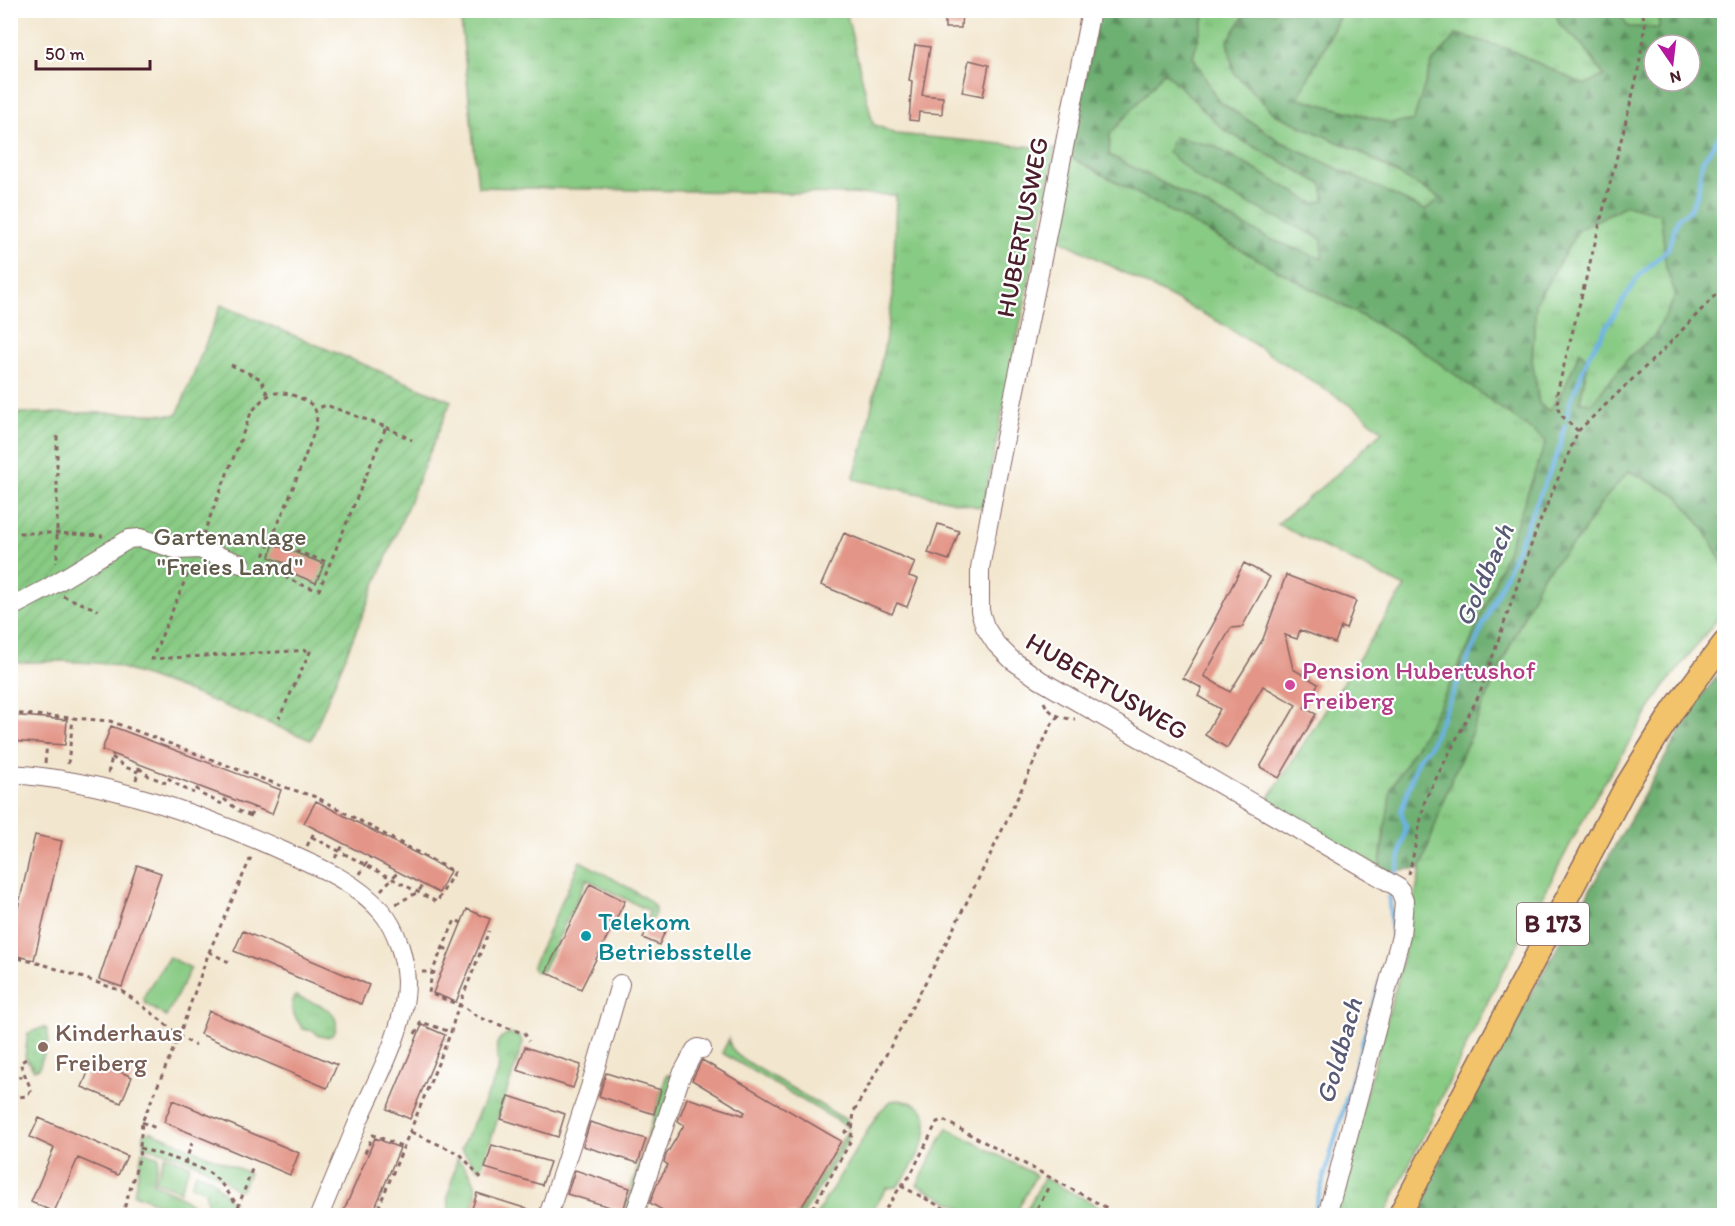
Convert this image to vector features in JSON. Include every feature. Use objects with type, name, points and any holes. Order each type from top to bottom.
[{"type":"main road","name":"B 173","points":[[1399,1215],[1626,786],[1674,709],[1725,643]]},
{"type":"street","name":"HUBERTUSWEG","points":[[1091,10],[984,545],[980,611],[985,627],[996,644],[1012,660],[1040,680],[1400,888],[1404,900]]},
{"type":"street","points":[[10,608],[129,539],[140,538],[178,550],[199,549],[241,564]]},
{"type":"street","points":[[10,774],[66,781],[156,802],[258,840],[339,877],[377,906],[393,931],[402,953],[405,971],[405,1001],[387,1057],[319,1215]]},
{"type":"street","points":[[1327,1215],[1401,936],[1404,900]]},
{"type":"street","points":[[548,1215],[590,1087],[620,984]]},
{"type":"street","points":[[634,1215],[681,1076],[695,1050],[702,1049]]},
{"type":"path","points":[[1578,431],[1559,414],[1557,393],[1638,73],[1644,24],[1642,10]]},
{"type":"path","points":[[1404,900],[1425,800],[1480,693],[1536,531],[1578,431],[1663,350],[1725,286]]},
{"type":"path","points":[[231,365],[261,380],[268,396]]},
{"type":"path","points":[[261,563],[288,501],[318,420],[316,409],[311,404],[292,395],[277,392],[260,402],[251,413],[199,549],[152,659],[311,650],[279,718]]},
{"type":"path","points":[[316,409],[326,405],[386,427],[412,440]]},
{"type":"path","points":[[241,564],[254,560],[289,580],[319,590],[386,427]]},
{"type":"path","points":[[57,436],[57,533],[52,585],[98,610]]},
{"type":"path","points":[[10,533],[95,534],[129,539]]},
{"type":"path","points":[[270,542],[330,563]]},
{"type":"path","points":[[10,712],[110,721],[316,797],[454,872],[437,902],[312,837]]},
{"type":"path","points":[[808,1215],[851,1141],[854,1111],[945,944],[1016,802],[1050,727],[1058,716]]},
{"type":"path","points":[[66,781],[73,718]]},
{"type":"path","points":[[112,757],[125,767],[139,770],[166,783]]},
{"type":"path","points":[[168,778],[194,793]]},
{"type":"path","points":[[196,788],[203,795],[222,804]]},
{"type":"path","points":[[224,799],[238,810],[251,816]]},
{"type":"path","points":[[122,1215],[139,1159],[142,1122],[179,1036],[209,952],[258,840]]},
{"type":"path","points":[[377,906],[398,872]]},
{"type":"path","points":[[377,906],[418,892],[423,885]]},
{"type":"path","points":[[462,923],[455,920],[432,972],[429,993],[459,1005],[478,1017],[525,1034],[529,1041]]},
{"type":"path","points":[[375,1215],[452,1032],[459,1005],[489,931]]},
{"type":"path","points":[[443,948],[450,950]]},
{"type":"path","points":[[209,952],[229,962]]},
{"type":"path","points":[[10,956],[45,965],[122,991],[179,1036],[196,1046]]},
{"type":"path","points":[[412,1039],[421,1022],[452,1032]]},
{"type":"path","points":[[10,1025],[15,1035],[10,1043]]},
{"type":"path","points":[[26,1059],[20,1064],[26,1075],[31,1089],[26,1096],[20,1098],[15,1095],[10,1083],[26,1075]]},
{"type":"path","points":[[881,1215],[910,1176],[937,1122],[943,1120],[1122,1215]]},
{"type":"path","points":[[142,1122],[158,1129]]},
{"type":"path","points":[[844,1133],[852,1122]]},
{"type":"path","points":[[411,1132],[461,1155],[483,1180]]},
{"type":"path","points":[[365,1153],[373,1135],[404,1147]]},
{"type":"path","points":[[185,1163],[192,1143]]},
{"type":"path","points":[[140,1148],[165,1155],[208,1173],[216,1178],[239,1207]]},
{"type":"path","points":[[236,1215],[252,1169]]},
{"type":"path","points":[[901,1186],[957,1215],[960,1208]]},
{"type":"path","points":[[1033,1215],[1048,1188]]},
{"type":"green space","points":[[460,11],[846,11],[873,124],[896,134],[1056,149],[983,508],[853,479],[864,443],[893,295],[896,195],[478,187]]},
{"type":"green space","points":[[1099,11],[1209,11],[1205,14],[1193,56],[1218,101],[1283,143],[1425,210],[1441,198],[1358,151],[1275,114],[1234,73],[1228,41],[1247,11],[1342,11],[1298,98],[1390,123],[1413,121],[1432,63],[1457,34],[1508,49],[1584,85],[1604,76],[1585,48],[1559,23],[1556,11],[1619,11],[1628,27],[1659,28],[1658,11],[1724,11],[1724,566],[1704,529],[1678,496],[1629,471],[1601,503],[1580,537],[1542,576],[1446,793],[1421,868],[1379,872],[1391,788],[1434,716],[1469,646],[1507,551],[1546,441],[1413,344],[1069,156]],"holes":[[[1164,71],[1224,130],[1322,184],[1325,200],[1315,204],[1214,146],[1174,137],[1168,152],[1200,180],[1322,239],[1322,259],[1272,240],[1109,155],[1110,134]],[[1626,205],[1661,214],[1666,267],[1676,295],[1655,335],[1630,356],[1592,403],[1580,402],[1588,361],[1580,351],[1565,387],[1549,411],[1539,404],[1532,360],[1536,303],[1578,230]]]},
{"type":"green space","points":[[1209,11],[1247,11],[1228,41],[1234,73],[1275,114],[1358,151],[1442,199],[1425,210],[1283,143],[1218,101],[1193,56],[1205,14]]},
{"type":"green space","points":[[1342,11],[1556,11],[1559,23],[1585,48],[1604,76],[1584,85],[1508,49],[1457,34],[1432,63],[1413,121],[1390,123],[1298,98]]},
{"type":"green space","points":[[1619,11],[1658,11],[1659,28],[1628,27]]},
{"type":"green space","points":[[1164,71],[1224,130],[1322,184],[1325,201],[1315,204],[1214,146],[1200,180],[1323,239],[1322,260],[1272,240],[1109,155],[1110,134]]},
{"type":"green space","points":[[1069,156],[1413,344],[1547,441],[1469,646],[1434,716],[1384,830],[1379,872],[1266,802],[1405,587],[1277,524],[1337,474],[1382,431],[1356,409],[1219,322],[1051,235]]},
{"type":"green space","points":[[1626,205],[1661,214],[1666,267],[1676,295],[1655,335],[1630,356],[1592,403],[1580,402],[1588,362],[1580,352],[1565,387],[1550,411],[1539,404],[1532,360],[1536,303],[1578,230]]},
{"type":"green space","name":"Gartenanlage \"Freies Land\"","points":[[221,305],[451,401],[311,740],[177,687],[110,664],[62,661],[11,663],[11,413],[177,415]]},
{"type":"green space","points":[[1629,471],[1678,496],[1704,529],[1724,566],[1724,611],[1663,688],[1593,801],[1492,993],[1385,1215],[1332,1216],[1398,979],[1421,868],[1446,793],[1542,576],[1580,537],[1601,503]]},
{"type":"green space","points":[[1724,668],[1724,1215],[1411,1216],[1486,1073],[1696,703]]},
{"type":"green space","points":[[580,861],[650,901],[655,910],[652,920],[647,918],[649,911],[587,879],[543,970],[535,971],[532,968]]},
{"type":"green space","points":[[169,957],[191,968],[166,1017],[145,1003],[144,997]]},
{"type":"green space","points":[[295,996],[323,1007],[333,1014],[335,1032],[327,1037],[303,1029],[292,1009]]},
{"type":"green space","points":[[44,1027],[47,1029],[49,1041],[39,1068],[34,1070],[25,1057],[28,1033]]},
{"type":"green space","points":[[510,1033],[520,1037],[523,1043],[481,1169],[477,1168],[461,1149],[497,1075],[499,1066],[496,1050],[499,1040]]},
{"type":"green space","points":[[729,1039],[732,1049],[744,1060],[848,1121],[848,1127],[722,1053]]},
{"type":"green space","points":[[667,1074],[675,1077],[629,1215],[622,1216]]},
{"type":"green space","points":[[898,1100],[920,1107],[926,1115],[927,1125],[916,1160],[903,1180],[897,1187],[887,1188],[869,1215],[816,1215],[879,1112],[891,1101]]},
{"type":"green space","points":[[947,1128],[1036,1175],[1015,1215],[975,1215],[917,1185]]},
{"type":"green space","points":[[848,1130],[848,1140],[803,1215],[797,1216]]},
{"type":"green space","points":[[150,1131],[249,1173],[242,1190],[236,1190],[204,1167],[168,1153],[143,1147],[144,1134]]},
{"type":"green space","points":[[142,1151],[159,1157],[153,1183],[180,1196],[206,1215],[187,1215],[134,1194]]},
{"type":"green space","points":[[165,1155],[190,1165],[180,1191],[155,1181]]},
{"type":"green space","points":[[457,1158],[475,1182],[475,1198],[469,1215],[446,1215]]},
{"type":"green space","points":[[196,1172],[211,1178],[236,1207],[232,1215],[214,1215],[208,1207],[205,1191],[191,1185]]},
{"type":"green space","points":[[1044,1178],[1115,1215],[1024,1215]]},
{"type":"building","points":[[945,10],[962,10],[961,28],[945,28]]},
{"type":"building","points":[[915,45],[930,47],[922,95],[943,97],[942,114],[919,112],[918,121],[909,120],[912,81],[909,80]]},
{"type":"building","points":[[969,60],[989,65],[983,96],[962,92]]},
{"type":"building","points":[[938,524],[959,531],[949,560],[928,553]]},
{"type":"building","points":[[844,533],[915,562],[909,576],[918,579],[907,607],[897,603],[892,614],[821,585]]},
{"type":"building","points":[[274,544],[324,564],[316,583],[285,570],[287,564],[269,557]]},
{"type":"building","points":[[1244,563],[1270,577],[1242,627],[1231,628],[1204,676],[1230,692],[1263,639],[1286,575],[1356,601],[1346,629],[1341,627],[1335,643],[1300,630],[1297,639],[1285,635],[1293,669],[1318,684],[1304,708],[1316,714],[1279,778],[1260,767],[1296,705],[1263,686],[1227,748],[1205,735],[1220,709],[1198,696],[1202,688],[1183,678]]},
{"type":"building","points":[[10,715],[67,720],[65,745],[10,741]]},
{"type":"building","points":[[111,726],[281,790],[272,814],[102,750]]},
{"type":"building","points":[[316,801],[450,871],[439,893],[304,823]]},
{"type":"building","points":[[35,835],[62,841],[34,960],[10,954],[10,942]]},
{"type":"building","points":[[137,865],[161,873],[122,987],[99,979]]},
{"type":"building","name":"Telekom Betriebsstelle","points":[[590,884],[625,901],[581,989],[546,972]]},
{"type":"building","points":[[467,909],[490,919],[456,1002],[433,993]]},
{"type":"building","points":[[650,922],[666,929],[659,945],[643,938]]},
{"type":"building","points":[[243,931],[369,985],[361,1004],[234,951]]},
{"type":"building","points":[[209,1011],[337,1065],[327,1088],[200,1034]]},
{"type":"building","points":[[422,1025],[445,1035],[410,1119],[387,1109]]},
{"type":"building","points":[[525,1047],[581,1065],[573,1088],[517,1070]]},
{"type":"building","points":[[93,1060],[132,1077],[121,1103],[82,1087]]},
{"type":"building","points":[[702,1060],[841,1141],[797,1215],[671,1215],[650,1203],[657,1184],[668,1165],[664,1162],[666,1155],[684,1125],[678,1121],[687,1098],[743,1115],[745,1112],[692,1080]]},
{"type":"building","points":[[606,1073],[661,1090],[654,1114],[599,1096]]},
{"type":"building","points":[[509,1096],[565,1114],[558,1137],[501,1119]]},
{"type":"building","points":[[173,1100],[299,1153],[290,1175],[164,1122]]},
{"type":"building","points":[[39,1118],[127,1156],[118,1175],[78,1158],[54,1212],[31,1202],[54,1148],[30,1137]]},
{"type":"building","points":[[590,1122],[646,1139],[638,1163],[583,1146]]},
{"type":"building","points":[[375,1138],[400,1148],[372,1215],[342,1215]]},
{"type":"building","points":[[492,1145],[550,1162],[542,1185],[485,1168]]},
{"type":"building","points":[[575,1170],[630,1188],[623,1211],[567,1194]]},
{"type":"building","points":[[477,1193],[537,1212],[537,1215],[470,1215]]},
{"type":"waterway","name":"Goldbach","points":[[1567,416],[1569,405],[1589,355],[1638,277],[1668,249],[1678,218],[1690,210],[1698,192],[1702,162],[1724,129]]},
{"type":"waterway","name":"Goldbach","points":[[1396,875],[1406,827],[1401,812],[1418,759],[1429,747],[1510,565],[1559,450],[1565,425]]},
{"type":"waterway","name":"Goldbach","points":[[1389,897],[1392,936]]},
{"type":"waterway","name":"Goldbach","points":[[1313,1216],[1381,978]]},
{"type":"place","name":"Pension Hubertushof Freiberg","points":[[1290,685]]},
{"type":"place","name":"Telekom Betriebsstelle","points":[[586,936]]},
{"type":"place","name":"Kinderhaus Freiberg","points":[[43,1047]]}]
